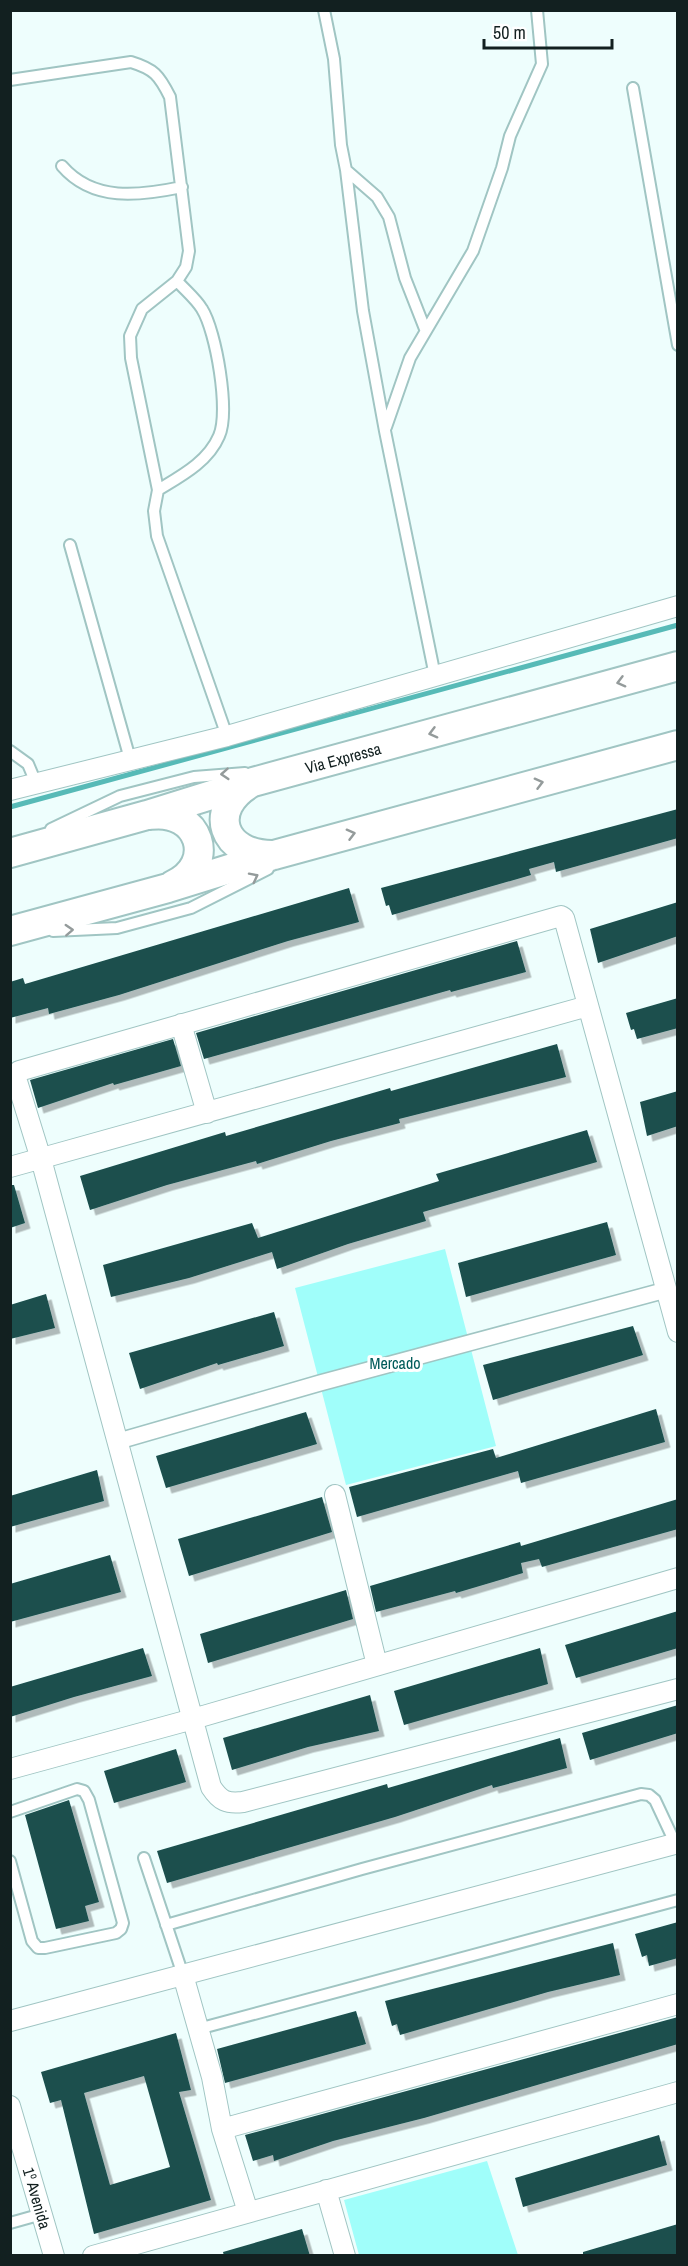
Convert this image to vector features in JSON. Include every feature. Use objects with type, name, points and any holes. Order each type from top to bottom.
[{"type":"main road","name":"Via Expressa","points":[[10,853],[147,815],[253,782],[678,666]]},
{"type":"main road","points":[[10,932],[168,888],[274,855],[678,745]]},
{"type":"main road","points":[[253,782],[237,792],[230,802],[226,814],[226,826],[234,843],[244,850],[261,855],[274,855]]},
{"type":"main road","points":[[147,815],[177,816],[190,827],[196,837],[199,848],[195,866],[184,879],[168,888]]},
{"type":"street","points":[[10,790],[227,736],[678,606]]},
{"type":"street","points":[[678,1332],[672,1288],[564,918],[557,915],[19,1071],[15,1075],[41,1159],[119,1441],[211,1788],[218,1799],[230,1804],[678,1689]]},
{"type":"street","points":[[10,1167],[588,1006]]},
{"type":"street","points":[[181,1024],[207,1113]]},
{"type":"street","points":[[119,1441],[320,1383],[672,1288]]},
{"type":"street","points":[[335,1495],[377,1665]]},
{"type":"street","points":[[10,1768],[193,1719],[678,1578]]},
{"type":"street","points":[[10,2021],[677,1845]]},
{"type":"street","points":[[183,1975],[212,2077],[222,2129],[248,2212]]},
{"type":"street","points":[[222,2129],[678,2004]]},
{"type":"street","points":[[93,2256],[678,2092]]},
{"type":"street","name":"1º Avenida","points":[[12,2114],[54,2256]]},
{"type":"street","points":[[326,2190],[345,2256]]},
{"type":"lane","points":[[324,10],[334,58],[341,145],[363,311],[435,676]]},
{"type":"lane","points":[[385,430],[410,358],[473,251],[502,168],[510,136],[542,64],[537,10]]},
{"type":"lane","points":[[10,80],[130,62],[148,67],[160,79],[170,97],[189,250],[186,267],[177,281],[142,309],[130,336],[131,358],[158,490],[154,511],[157,536],[227,736]]},
{"type":"lane","points":[[633,88],[678,345]]},
{"type":"lane","points":[[62,166],[72,177],[102,192],[124,195],[150,194],[182,187]]},
{"type":"lane","points":[[346,170],[377,197],[389,217],[405,278],[425,329]]},
{"type":"lane","points":[[158,490],[200,463],[220,435],[224,406],[214,339],[202,309],[177,281]]},
{"type":"lane","points":[[70,545],[130,759]]},
{"type":"lane","points":[[10,751],[28,764],[36,783]]},
{"type":"lane","points":[[10,848],[120,796],[194,777],[305,768]]},
{"type":"lane","points":[[10,932],[117,928],[191,908],[323,842]]},
{"type":"lane","points":[[10,1812],[77,1789],[84,1791],[89,1800],[123,1923],[121,1929],[116,1933],[38,1948],[32,1941],[13,1881],[10,1861]]},
{"type":"lane","points":[[166,1925],[640,1794],[649,1795],[655,1800],[677,1845]]},
{"type":"lane","points":[[144,1858],[183,1975]]},
{"type":"lane","points":[[198,2029],[678,1900]]},
{"type":"lane","points":[[10,2223],[42,2214]]},
{"type":"green space","name":"Mercado","points":[[445,1249],[496,1446],[346,1485],[295,1288]]},
{"type":"green space","points":[[487,2161],[518,2255],[359,2255],[344,2200]]},
{"type":"building","points":[[678,809],[678,838],[556,872],[554,862],[529,869],[531,875],[392,915],[389,905],[386,906],[381,888]]},
{"type":"building","points":[[349,888],[359,922],[288,941],[119,995],[49,1014],[48,1008],[10,1018],[10,982],[23,978],[25,984]]},
{"type":"building","points":[[678,902],[678,936],[598,963],[590,929]]},
{"type":"building","points":[[517,941],[526,972],[451,992],[450,990],[204,1059],[196,1033]]},
{"type":"building","points":[[678,998],[678,1028],[637,1039],[634,1029],[631,1030],[626,1013]]},
{"type":"building","points":[[173,1039],[181,1066],[114,1085],[113,1083],[38,1108],[30,1080]]},
{"type":"building","points":[[557,1044],[566,1077],[399,1119],[400,1123],[257,1164],[256,1161],[167,1185],[90,1210],[80,1176],[225,1132],[226,1136],[390,1088],[391,1091]]},
{"type":"building","points":[[678,1091],[678,1126],[647,1136],[640,1102]]},
{"type":"building","points":[[587,1130],[597,1162],[423,1212],[426,1221],[348,1244],[277,1269],[272,1252],[189,1278],[111,1297],[103,1265],[252,1223],[258,1238],[439,1181],[436,1174]]},
{"type":"building","points":[[10,1185],[14,1185],[25,1223],[10,1228]]},
{"type":"building","points":[[607,1222],[616,1255],[466,1297],[458,1263]]},
{"type":"building","points":[[46,1294],[55,1328],[10,1339],[10,1305]]},
{"type":"building","points":[[274,1312],[284,1346],[218,1365],[217,1363],[140,1389],[129,1353]]},
{"type":"building","points":[[633,1326],[643,1355],[493,1400],[483,1365]]},
{"type":"building","points":[[656,1409],[665,1442],[521,1483],[518,1471],[357,1517],[349,1487],[493,1449],[496,1458]]},
{"type":"building","points":[[306,1412],[317,1444],[166,1488],[156,1456]]},
{"type":"building","points":[[97,1470],[104,1501],[10,1527],[10,1496]]},
{"type":"building","points":[[322,1497],[332,1532],[189,1576],[178,1539]]},
{"type":"building","points":[[678,1499],[678,1529],[542,1567],[539,1559],[521,1563],[523,1573],[456,1593],[455,1591],[376,1612],[370,1586],[520,1542],[521,1546]]},
{"type":"building","points":[[110,1555],[121,1592],[10,1622],[10,1584]]},
{"type":"building","points":[[346,1590],[353,1619],[208,1663],[200,1634]]},
{"type":"building","points":[[678,1611],[678,1648],[576,1678],[565,1645]]},
{"type":"building","points":[[143,1648],[152,1676],[10,1717],[10,1687]]},
{"type":"building","points":[[540,1648],[548,1684],[404,1725],[394,1691]]},
{"type":"building","points":[[370,1695],[379,1731],[308,1747],[232,1770],[223,1738]]},
{"type":"building","points":[[678,1705],[678,1733],[590,1760],[582,1733]]},
{"type":"building","points":[[560,1738],[567,1768],[493,1788],[492,1785],[395,1817],[167,1883],[157,1851],[387,1784],[388,1788]]},
{"type":"building","points":[[176,1749],[186,1782],[114,1803],[104,1771]]},
{"type":"building","points":[[69,1800],[99,1902],[85,1906],[89,1921],[56,1929],[25,1815]]},
{"type":"building","points":[[678,1922],[678,1958],[649,1966],[647,1955],[642,1957],[635,1934]]},
{"type":"building","points":[[613,1943],[620,1975],[548,1992],[400,2035],[397,2024],[392,2026],[385,2001]]},
{"type":"building","points":[[356,2011],[366,2044],[225,2083],[217,2049]]},
{"type":"building","points":[[678,2017],[678,2044],[424,2118],[333,2141],[274,2161],[273,2155],[253,2161],[245,2135]]},
{"type":"building","points":[[176,2033],[191,2090],[179,2092],[211,2200],[94,2234],[61,2100],[50,2103],[41,2072]],"holes":[[[144,2076],[170,2167],[110,2185],[84,2093]]]},
{"type":"building","points":[[659,2135],[667,2165],[523,2207],[515,2178]]},
{"type":"building","points":[[678,2224],[678,2256],[583,2256],[583,2252]]},
{"type":"building","points":[[302,2229],[310,2256],[224,2256],[223,2252]]},
{"type":"waterway","points":[[10,807],[678,625]]}]
